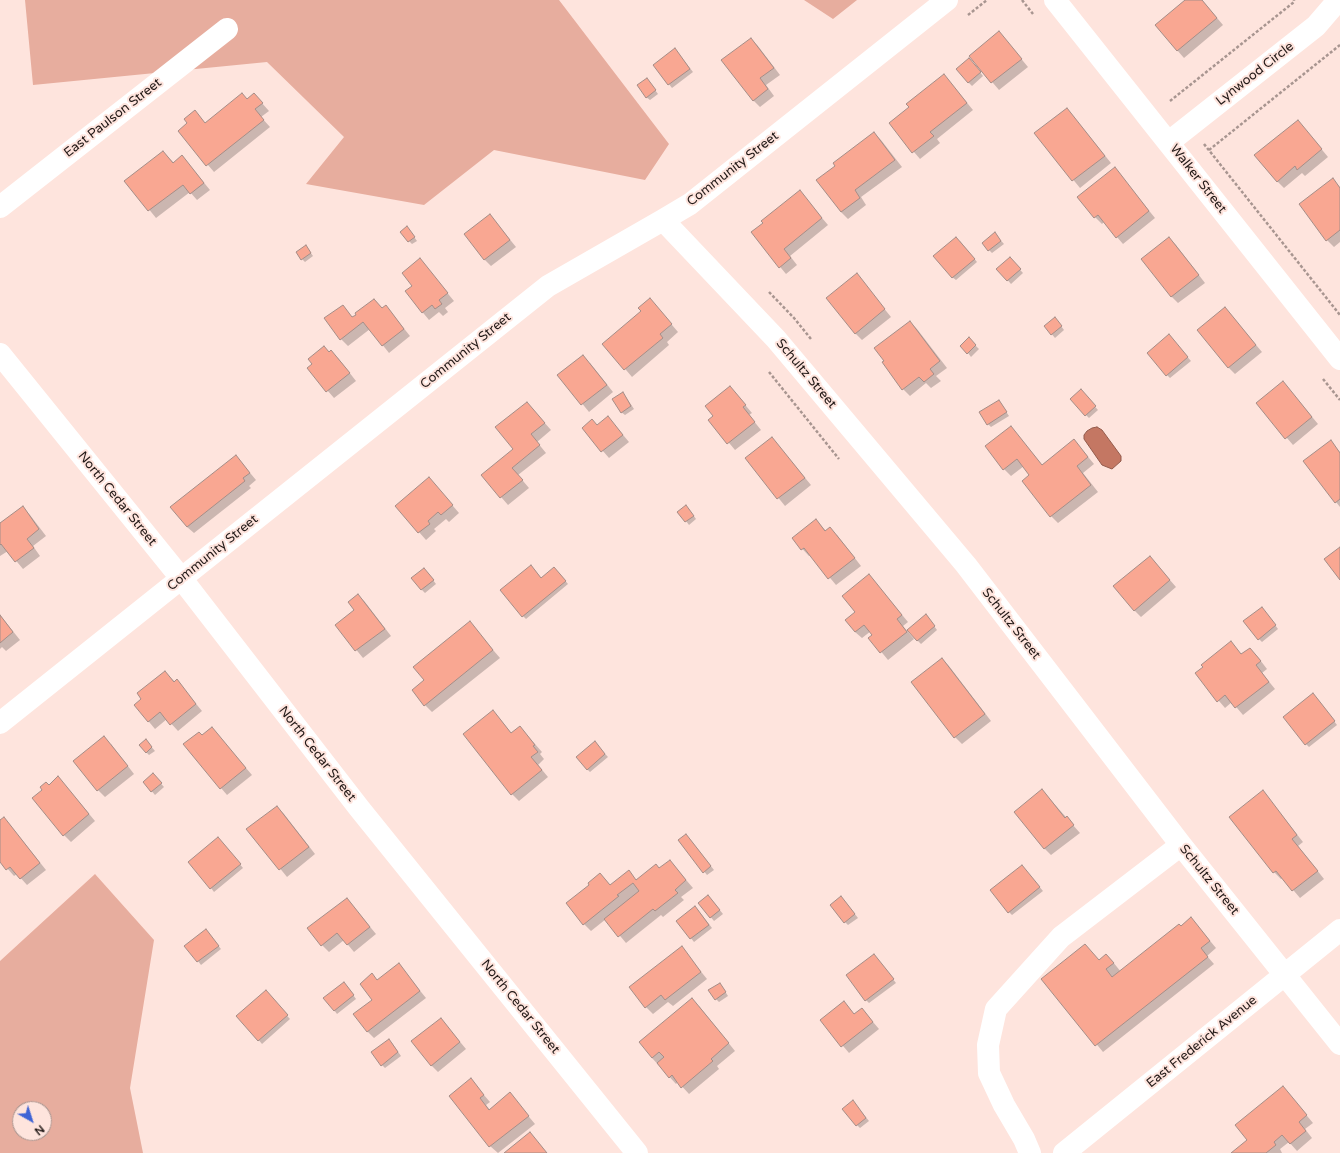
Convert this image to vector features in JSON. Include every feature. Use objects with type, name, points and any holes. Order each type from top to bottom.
[{"type":"street","name":"Community Street","points":[[0,723],[548,286],[690,204],[947,0]]},
{"type":"street","name":"Walker Street","points":[[1055,0],[1340,359]]},
{"type":"street","name":"Lynwood Circle","points":[[1169,142],[1316,26],[1334,5],[1336,0]]},
{"type":"street","name":"East Paulson Street","points":[[0,207],[227,29]]},
{"type":"street","name":"Schultz Street","points":[[663,220],[776,339],[966,565],[1181,845],[1340,1044]]},
{"type":"street","name":"North Cedar Street","points":[[0,354],[181,578],[359,808],[637,1153]]},
{"type":"street","points":[[1030,1153],[1004,1105],[989,1073],[988,1045],[996,1009],[1061,937],[1181,845]]},
{"type":"street","name":"East Frederick Avenue","points":[[1064,1153],[1340,930]]},
{"type":"path","points":[[1294,0],[1294,2],[1170,101],[1340,315]]},
{"type":"path","points":[[1209,150],[1340,45]]},
{"type":"path","points":[[764,366],[839,459]]},
{"type":"shaded area","points":[[25,0],[559,0],[669,144],[645,180],[494,150],[424,205],[306,184],[344,137],[267,62],[33,85]]},
{"type":"shaded area","points":[[804,0],[857,0],[833,19]]},
{"type":"shaded area","points":[[1097,427],[1102,430],[1121,456],[1121,461],[1112,469],[1102,465],[1084,439],[1084,435],[1087,431]]},
{"type":"shaded area","points":[[95,874],[154,940],[130,1088],[143,1153],[0,1153],[0,961]]},
{"type":"building","points":[[1185,0],[1202,0],[1217,18],[1177,51],[1155,25]]},
{"type":"building","points":[[999,31],[1022,59],[991,83],[969,56]]},
{"type":"building","points":[[751,38],[774,68],[760,78],[768,89],[753,101],[721,60]]},
{"type":"building","points":[[675,48],[690,69],[668,85],[653,65]]},
{"type":"building","points":[[969,58],[981,72],[968,83],[956,69]]},
{"type":"building","points":[[944,74],[967,103],[930,132],[934,136],[912,153],[889,123],[909,107],[906,104]]},
{"type":"building","points":[[647,78],[656,90],[646,98],[637,85]]},
{"type":"building","points":[[242,93],[247,99],[254,93],[263,103],[255,109],[264,120],[206,166],[178,131],[187,123],[184,119],[195,110],[205,123]]},
{"type":"building","points":[[1067,108],[1105,156],[1072,181],[1034,133]]},
{"type":"building","points":[[1298,120],[1322,149],[1297,170],[1295,166],[1277,182],[1254,155]]},
{"type":"building","points":[[874,132],[895,160],[855,190],[860,198],[841,212],[816,180],[835,166],[833,163]]},
{"type":"building","points":[[163,151],[173,163],[182,155],[204,183],[190,194],[183,185],[148,211],[124,181]]},
{"type":"building","points":[[1115,167],[1149,211],[1116,238],[1098,215],[1094,218],[1077,197]]},
{"type":"building","points":[[1333,178],[1340,188],[1340,230],[1326,241],[1299,204]]},
{"type":"building","points":[[800,190],[822,218],[784,249],[791,258],[779,268],[751,232],[763,223],[761,221]]},
{"type":"building","points":[[490,214],[510,240],[484,260],[464,234]]},
{"type":"building","points":[[407,226],[415,237],[408,242],[400,232]]},
{"type":"building","points":[[995,232],[1001,241],[988,251],[982,243]]},
{"type":"building","points":[[956,237],[975,259],[952,278],[933,256]]},
{"type":"building","points":[[1169,237],[1199,275],[1171,297],[1141,259]]},
{"type":"building","points":[[306,245],[311,253],[301,260],[296,252]]},
{"type":"building","points":[[1010,257],[1021,269],[1007,281],[996,269]]},
{"type":"building","points":[[420,258],[448,293],[439,300],[442,304],[435,309],[432,305],[422,313],[405,291],[412,286],[402,273]]},
{"type":"building","points":[[857,273],[885,309],[855,334],[826,298]]},
{"type":"building","points":[[650,298],[672,324],[660,334],[663,338],[624,370],[602,344],[641,311],[638,308]]},
{"type":"building","points":[[374,299],[382,308],[386,305],[404,329],[382,346],[363,322],[340,340],[324,318],[343,305],[352,317]]},
{"type":"building","points":[[1225,307],[1256,345],[1228,368],[1197,330]]},
{"type":"building","points":[[1055,317],[1062,326],[1051,335],[1044,326]]},
{"type":"building","points":[[910,321],[940,361],[930,369],[934,374],[924,382],[919,377],[902,390],[874,348]]},
{"type":"building","points":[[1169,334],[1188,357],[1166,376],[1147,353]]},
{"type":"building","points":[[969,337],[976,345],[967,354],[960,346]]},
{"type":"building","points":[[324,346],[329,352],[331,350],[350,373],[326,392],[307,368],[312,364],[308,359]]},
{"type":"building","points":[[583,355],[607,385],[581,405],[557,375]]},
{"type":"building","points":[[1283,381],[1312,417],[1285,439],[1256,403]]},
{"type":"building","points":[[730,386],[746,405],[743,407],[755,422],[727,444],[708,420],[713,416],[705,406]]},
{"type":"building","points":[[1081,389],[1096,406],[1085,416],[1070,399]]},
{"type":"building","points":[[623,392],[631,406],[621,413],[612,399]]},
{"type":"building","points":[[999,400],[1007,412],[987,425],[979,412]]},
{"type":"building","points":[[527,402],[545,423],[531,434],[540,445],[512,468],[523,480],[500,498],[481,475],[513,449],[495,427]]},
{"type":"building","points":[[608,416],[623,435],[601,452],[582,428],[592,419],[597,425]]},
{"type":"building","points":[[1011,426],[1042,465],[1074,439],[1088,457],[1077,466],[1091,485],[1050,517],[1022,481],[1029,475],[1017,459],[1003,470],[985,446]]},
{"type":"building","points":[[772,437],[805,478],[777,499],[745,458]]},
{"type":"building","points":[[1331,440],[1340,453],[1340,499],[1335,503],[1303,461]]},
{"type":"building","points":[[236,455],[250,473],[243,478],[245,481],[187,527],[170,507]]},
{"type":"building","points":[[429,477],[453,505],[441,515],[438,512],[428,521],[430,524],[418,533],[395,506]]},
{"type":"building","points":[[686,505],[694,516],[685,522],[677,512]]},
{"type":"building","points":[[23,506],[39,529],[27,539],[34,548],[15,562],[1,544],[0,545],[0,523]]},
{"type":"building","points":[[816,519],[825,531],[830,527],[855,558],[828,579],[804,548],[801,550],[792,538]]},
{"type":"building","points":[[1340,547],[1340,580],[1324,559]]},
{"type":"building","points":[[1150,556],[1170,580],[1134,611],[1113,586]]},
{"type":"building","points":[[531,565],[541,578],[554,567],[566,581],[522,617],[500,590]]},
{"type":"building","points":[[424,568],[434,580],[421,590],[411,578]]},
{"type":"building","points":[[869,574],[902,615],[897,619],[907,632],[880,653],[868,638],[872,635],[864,625],[855,632],[845,620],[855,612],[842,596]]},
{"type":"building","points":[[358,594],[385,629],[355,651],[335,625],[354,610],[348,602]]},
{"type":"building","points":[[1262,607],[1276,625],[1258,640],[1243,621]]},
{"type":"building","points":[[926,614],[935,626],[917,641],[907,630]]},
{"type":"building","points":[[0,615],[13,632],[0,643]]},
{"type":"building","points":[[470,621],[493,650],[424,706],[412,690],[424,680],[413,667]]},
{"type":"building","points":[[1231,641],[1241,654],[1250,648],[1261,661],[1256,665],[1269,682],[1235,708],[1225,695],[1217,702],[1195,673],[1203,667],[1201,665]]},
{"type":"building","points":[[942,658],[985,714],[954,738],[911,682]]},
{"type":"building","points":[[165,671],[174,682],[177,679],[196,704],[170,725],[160,712],[148,722],[134,705],[141,699],[137,693]]},
{"type":"building","points":[[1313,693],[1335,721],[1305,745],[1283,717]]},
{"type":"building","points":[[493,710],[511,733],[520,726],[535,745],[533,746],[538,752],[531,757],[542,770],[511,795],[463,734]]},
{"type":"building","points":[[212,727],[246,768],[220,789],[183,744],[199,732],[202,735]]},
{"type":"building","points":[[104,736],[128,766],[97,791],[73,761]]},
{"type":"building","points":[[146,739],[152,747],[146,753],[139,745]]},
{"type":"building","points":[[595,741],[605,754],[587,770],[576,757]]},
{"type":"building","points":[[153,773],[162,783],[151,792],[143,782]]},
{"type":"building","points":[[58,776],[89,814],[63,836],[32,798],[42,790],[40,787],[46,782],[49,785]]},
{"type":"building","points":[[1042,789],[1065,818],[1067,816],[1074,825],[1044,849],[1014,812]]},
{"type":"building","points":[[1263,790],[1297,835],[1292,839],[1318,871],[1292,891],[1276,871],[1273,873],[1229,817]]},
{"type":"building","points":[[277,806],[309,847],[279,870],[246,829]]},
{"type":"building","points":[[4,817],[40,863],[20,879],[10,867],[6,870],[0,862],[0,820]]},
{"type":"building","points":[[686,834],[711,866],[703,873],[678,840]]},
{"type":"building","points":[[218,837],[241,864],[210,889],[188,862]]},
{"type":"building","points":[[670,860],[686,880],[675,890],[678,893],[655,911],[653,909],[618,937],[604,919],[639,891],[633,883],[583,925],[566,903],[589,885],[588,883],[600,873],[610,885],[629,870],[636,880],[656,864],[659,868]]},
{"type":"building","points":[[1022,865],[1040,887],[1008,913],[990,890]]},
{"type":"building","points":[[708,895],[720,910],[710,918],[698,903]]},
{"type":"building","points":[[841,896],[855,914],[844,923],[830,905]]},
{"type":"building","points":[[347,898],[370,927],[347,945],[337,933],[321,946],[307,928]]},
{"type":"building","points":[[695,906],[709,925],[690,939],[676,921]]},
{"type":"building","points":[[1191,917],[1210,941],[1201,948],[1208,957],[1095,1046],[1041,979],[1085,944],[1099,960],[1106,954],[1114,963],[1106,969],[1112,977],[1179,924],[1181,926]]},
{"type":"building","points":[[206,929],[219,946],[197,962],[184,946]]},
{"type":"building","points":[[682,946],[701,972],[665,1000],[661,995],[645,1008],[629,987]]},
{"type":"building","points":[[874,954],[894,979],[865,1001],[846,975]]},
{"type":"building","points":[[399,963],[420,991],[367,1032],[353,1014],[372,1000],[360,984],[372,973],[377,980]]},
{"type":"building","points":[[344,982],[354,995],[334,1011],[323,998]]},
{"type":"building","points":[[720,983],[726,992],[715,1000],[708,990]]},
{"type":"building","points":[[266,990],[288,1015],[258,1041],[236,1016]]},
{"type":"building","points":[[692,998],[729,1043],[711,1059],[713,1061],[681,1088],[672,1075],[669,1078],[657,1063],[664,1057],[659,1052],[652,1058],[639,1042]]},
{"type":"building","points":[[844,1001],[854,1014],[862,1008],[873,1022],[841,1047],[820,1020]]},
{"type":"building","points":[[441,1018],[460,1042],[431,1066],[411,1041]]},
{"type":"building","points":[[389,1039],[398,1052],[381,1066],[371,1052]]},
{"type":"building","points":[[471,1078],[484,1095],[480,1098],[489,1110],[510,1092],[529,1116],[489,1147],[449,1096]]},
{"type":"building","points":[[1283,1086],[1307,1115],[1299,1122],[1306,1131],[1290,1144],[1282,1135],[1274,1142],[1276,1145],[1266,1153],[1231,1153],[1247,1140],[1235,1125]]},
{"type":"building","points":[[853,1100],[866,1118],[856,1126],[842,1109]]},
{"type":"building","points":[[530,1132],[547,1153],[504,1153]]}]
